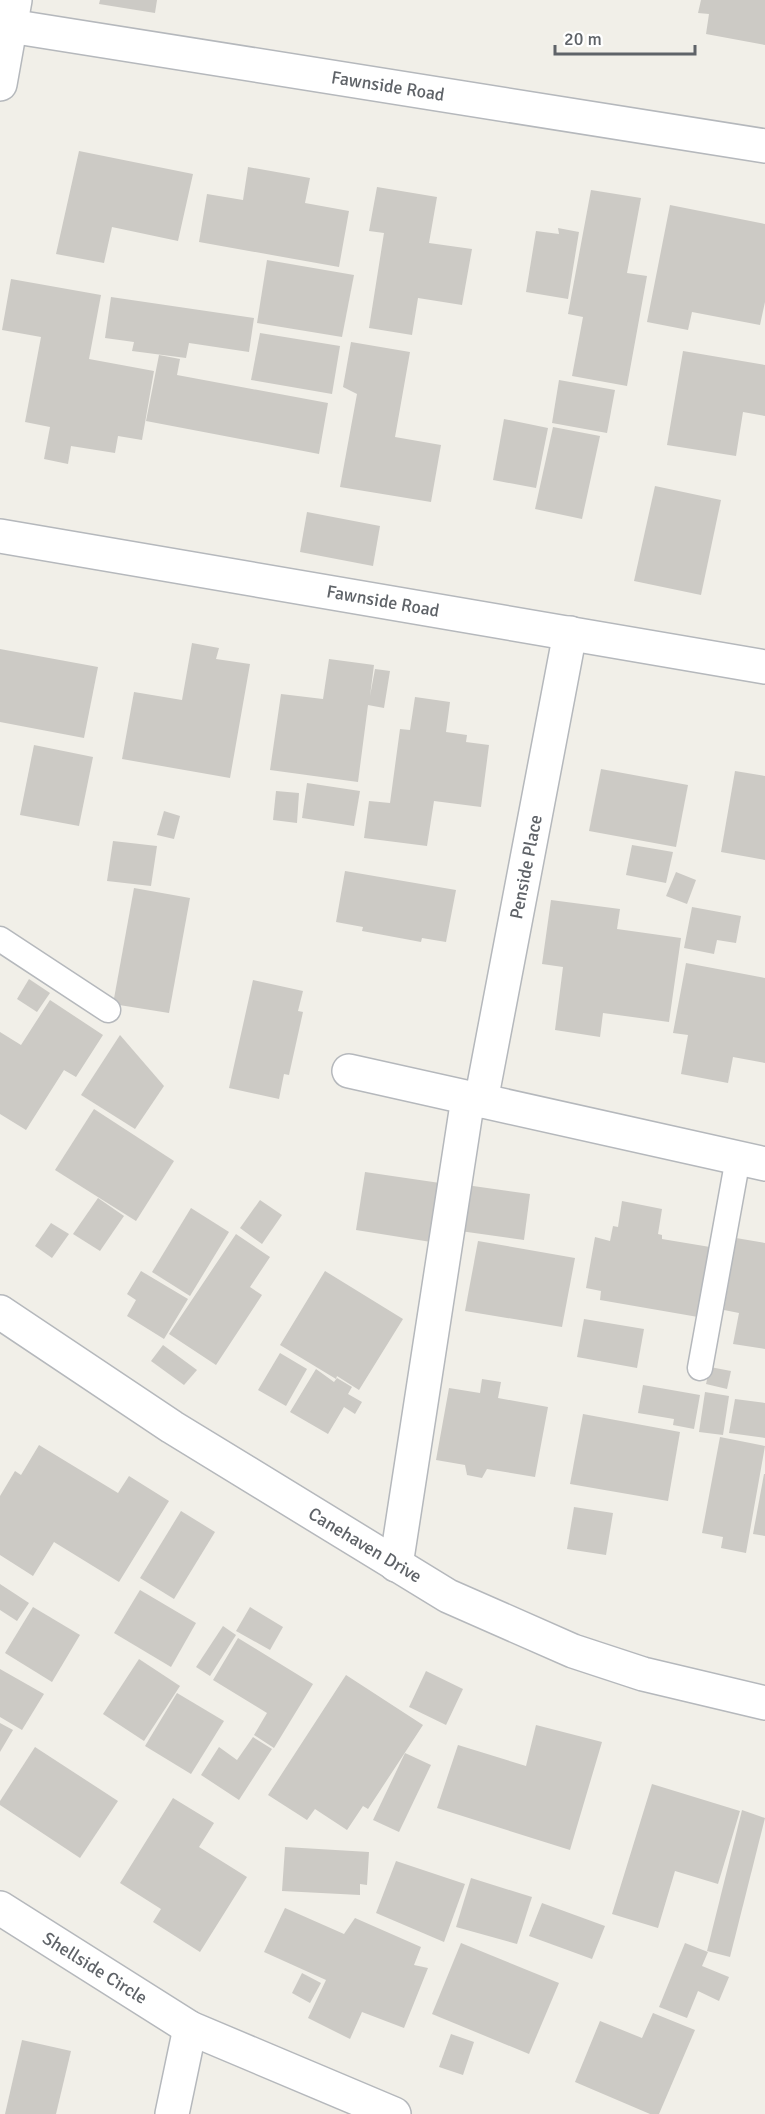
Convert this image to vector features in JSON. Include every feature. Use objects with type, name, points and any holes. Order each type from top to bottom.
[{"type":"street","points":[[0,84],[13,13]]},
{"type":"street","name":"Fawnside Road","points":[[13,13],[765,146]]},
{"type":"street","name":"Fawnside Road","points":[[0,536],[765,667]]},
{"type":"street","name":"Penside Place","points":[[396,1565],[475,1099],[570,633]]},
{"type":"street","points":[[349,1071],[752,1161]]},
{"type":"street","name":"Canehaven Drive","points":[[0,1312],[172,1427],[448,1596],[573,1651],[643,1674],[765,1703]]},
{"type":"street","name":"Shellside Circle","points":[[0,1908],[190,2028],[394,2114]]},
{"type":"street","points":[[172,2114],[190,2028]]},
{"type":"lane","points":[[0,939],[108,1010]]},
{"type":"lane","points":[[700,1368],[752,1161]]},
{"type":"building","points":[[100,0],[157,0],[155,13],[99,4]]},
{"type":"building","points":[[701,0],[765,0],[765,45],[706,34],[709,14],[698,13]]},
{"type":"building","points":[[79,151],[193,174],[178,241],[112,227],[104,263],[56,254]]},
{"type":"building","points":[[248,167],[310,178],[305,203],[349,211],[339,267],[199,242],[207,194],[243,200]]},
{"type":"building","points":[[377,187],[437,197],[429,243],[472,249],[462,305],[418,298],[412,335],[369,328],[384,233],[369,231]]},
{"type":"building","points":[[591,190],[641,198],[627,273],[647,276],[627,386],[572,376],[583,317],[568,314]]},
{"type":"building","points":[[670,205],[765,224],[765,302],[760,325],[692,312],[688,330],[647,322]]},
{"type":"building","points":[[558,228],[579,232],[568,299],[526,292],[536,231],[559,234]]},
{"type":"building","points":[[267,260],[354,275],[342,337],[257,323]]},
{"type":"building","points":[[11,279],[101,295],[89,359],[154,371],[142,440],[118,436],[115,453],[71,446],[68,464],[44,459],[50,427],[25,422],[41,337],[2,330]]},
{"type":"building","points":[[111,297],[254,318],[249,352],[189,343],[186,358],[132,351],[134,342],[105,338]]},
{"type":"building","points":[[260,333],[340,346],[332,394],[251,380]]},
{"type":"building","points":[[351,342],[410,352],[395,437],[441,445],[431,502],[340,487],[357,394],[343,387]]},
{"type":"building","points":[[683,351],[765,365],[765,416],[743,412],[736,456],[667,445]]},
{"type":"building","points":[[159,355],[180,359],[177,375],[328,403],[319,454],[146,421]]},
{"type":"building","points":[[559,380],[615,390],[607,433],[552,423]]},
{"type":"building","points":[[504,419],[548,428],[536,488],[493,480]]},
{"type":"building","points":[[553,427],[600,436],[582,519],[535,509]]},
{"type":"building","points":[[655,486],[721,500],[701,595],[634,581]]},
{"type":"building","points":[[307,512],[380,526],[373,566],[300,552]]},
{"type":"building","points":[[192,643],[219,648],[216,659],[250,664],[230,778],[122,759],[134,692],[182,700]]},
{"type":"building","points":[[0,649],[98,667],[84,738],[0,722]]},
{"type":"building","points":[[329,659],[374,665],[370,696],[375,669],[390,671],[384,708],[368,705],[358,782],[270,770],[281,694],[323,699]]},
{"type":"building","points":[[415,697],[450,702],[446,732],[467,735],[466,742],[489,745],[481,807],[434,801],[427,846],[364,838],[369,801],[390,803],[400,729],[410,730]]},
{"type":"building","points":[[34,745],[93,757],[79,826],[20,815]]},
{"type":"building","points":[[601,769],[688,785],[676,847],[589,831]]},
{"type":"building","points":[[735,771],[765,776],[765,860],[721,852]]},
{"type":"building","points":[[307,783],[360,791],[354,826],[302,818]]},
{"type":"building","points":[[276,791],[299,793],[297,823],[273,820]]},
{"type":"building","points":[[164,811],[180,816],[174,839],[157,835]]},
{"type":"building","points":[[113,841],[157,846],[151,886],[107,881]]},
{"type":"building","points":[[632,845],[673,852],[666,883],[626,875]]},
{"type":"building","points":[[345,871],[456,890],[446,942],[422,938],[421,942],[362,931],[363,927],[336,922]]},
{"type":"building","points":[[676,872],[696,880],[687,904],[666,896]]},
{"type":"building","points":[[134,888],[190,898],[169,1013],[113,1004]]},
{"type":"building","points":[[551,900],[620,909],[617,929],[681,938],[669,1022],[603,1013],[600,1037],[555,1030],[563,967],[542,964]]},
{"type":"building","points":[[692,907],[741,916],[736,943],[717,940],[714,954],[684,948]]},
{"type":"building","points":[[686,963],[765,978],[765,1063],[733,1057],[728,1083],[681,1074],[688,1035],[673,1033]]},
{"type":"building","points":[[29,979],[50,993],[37,1012],[17,999]]},
{"type":"building","points":[[253,980],[303,991],[298,1011],[303,1012],[289,1075],[284,1074],[279,1099],[229,1088]]},
{"type":"building","points":[[50,1000],[103,1035],[76,1077],[64,1070],[26,1130],[0,1114],[0,1032],[21,1045]]},
{"type":"building","points":[[120,1035],[164,1086],[135,1129],[81,1095]]},
{"type":"building","points":[[94,1109],[174,1161],[136,1221],[55,1170]]},
{"type":"building","points":[[365,1172],[440,1183],[431,1242],[356,1230]]},
{"type":"building","points":[[466,1185],[530,1194],[524,1240],[460,1231]]},
{"type":"building","points":[[98,1198],[124,1216],[100,1251],[73,1234]]},
{"type":"building","points":[[260,1200],[282,1215],[262,1244],[240,1228]]},
{"type":"building","points":[[622,1201],[662,1209],[658,1234],[662,1235],[662,1239],[710,1247],[698,1317],[600,1300],[601,1291],[586,1288],[595,1237],[610,1241],[613,1226],[618,1227]]},
{"type":"building","points":[[191,1208],[229,1232],[190,1296],[152,1272]]},
{"type":"building","points":[[51,1223],[69,1234],[52,1258],[35,1246]]},
{"type":"building","points":[[236,1234],[270,1257],[250,1287],[262,1295],[216,1365],[169,1334]]},
{"type":"building","points":[[736,1238],[765,1243],[765,1349],[733,1344],[739,1313],[724,1310]]},
{"type":"building","points":[[478,1241],[575,1258],[562,1327],[465,1311]]},
{"type":"building","points":[[141,1271],[188,1299],[164,1339],[127,1316],[136,1300],[127,1294]]},
{"type":"building","points":[[325,1271],[403,1319],[359,1390],[337,1376],[336,1379],[280,1345]]},
{"type":"building","points":[[584,1319],[644,1329],[637,1368],[577,1357]]},
{"type":"building","points":[[163,1345],[197,1370],[184,1385],[151,1361]]},
{"type":"building","points":[[280,1353],[307,1369],[286,1406],[258,1390]]},
{"type":"building","points":[[710,1367],[731,1371],[727,1389],[706,1384]]},
{"type":"building","points":[[316,1369],[334,1382],[337,1378],[352,1387],[348,1394],[362,1402],[355,1414],[344,1407],[328,1434],[290,1412]]},
{"type":"building","points":[[482,1379],[501,1382],[498,1398],[548,1407],[535,1477],[487,1469],[482,1478],[467,1475],[465,1465],[436,1460],[449,1388],[480,1393]]},
{"type":"building","points":[[643,1385],[700,1395],[694,1429],[673,1425],[674,1419],[638,1413]]},
{"type":"building","points":[[705,1392],[729,1396],[723,1435],[699,1432]]},
{"type":"building","points":[[735,1399],[765,1403],[765,1438],[729,1433]]},
{"type":"building","points":[[583,1414],[680,1432],[668,1501],[570,1484]]},
{"type":"building","points":[[720,1437],[765,1446],[746,1553],[721,1548],[723,1537],[702,1533]]},
{"type":"building","points":[[39,1445],[118,1493],[129,1476],[169,1501],[119,1582],[54,1542],[33,1576],[0,1555],[0,1496],[15,1471],[21,1475]]},
{"type":"building","points":[[765,1474],[765,1536],[753,1534]]},
{"type":"building","points":[[574,1507],[613,1513],[606,1555],[567,1549]]},
{"type":"building","points":[[181,1511],[215,1532],[174,1599],[140,1578]]},
{"type":"building","points":[[0,1584],[29,1603],[17,1621],[0,1610]]},
{"type":"building","points":[[140,1590],[196,1623],[171,1667],[114,1633]]},
{"type":"building","points":[[33,1607],[80,1635],[52,1682],[5,1653]]},
{"type":"building","points":[[250,1607],[283,1627],[270,1650],[236,1631]]},
{"type":"building","points":[[223,1626],[236,1635],[210,1676],[196,1667]]},
{"type":"building","points":[[238,1638],[313,1684],[274,1748],[254,1735],[267,1713],[213,1680]]},
{"type":"building","points":[[139,1659],[180,1686],[144,1741],[103,1714]]},
{"type":"building","points":[[0,1669],[44,1694],[22,1730],[0,1717]]},
{"type":"building","points":[[426,1671],[463,1689],[446,1725],[409,1707]]},
{"type":"building","points":[[346,1675],[423,1725],[368,1809],[363,1806],[347,1830],[315,1809],[307,1820],[268,1795]]},
{"type":"building","points":[[177,1693],[224,1721],[191,1774],[145,1746]]},
{"type":"building","points":[[0,1723],[13,1730],[0,1752]]},
{"type":"building","points":[[536,1725],[602,1742],[570,1850],[437,1808],[458,1745],[526,1766]]},
{"type":"building","points":[[253,1737],[272,1749],[239,1800],[201,1775],[219,1747],[237,1760]]},
{"type":"building","points":[[35,1747],[118,1801],[80,1858],[0,1805],[0,1801]]},
{"type":"building","points":[[405,1753],[431,1765],[399,1832],[373,1820]]},
{"type":"building","points":[[652,1784],[740,1811],[718,1884],[675,1871],[658,1928],[612,1914]]},
{"type":"building","points":[[173,1798],[214,1823],[199,1847],[247,1877],[200,1952],[153,1922],[161,1909],[120,1883]]},
{"type":"building","points":[[742,1810],[765,1818],[730,1957],[707,1951]]},
{"type":"building","points":[[285,1847],[369,1852],[367,1885],[360,1884],[360,1895],[282,1891]]},
{"type":"building","points":[[396,1861],[465,1884],[444,1942],[376,1913]]},
{"type":"building","points":[[471,1878],[532,1897],[517,1944],[456,1927]]},
{"type":"building","points":[[542,1903],[605,1926],[592,1959],[529,1936]]},
{"type":"building","points":[[285,1908],[344,1934],[355,1918],[421,1947],[414,1965],[428,1968],[404,2028],[362,2012],[350,2039],[308,2018],[326,1980],[264,1952]]},
{"type":"building","points":[[461,1943],[559,1983],[529,2054],[432,2014]]},
{"type":"building","points":[[685,1943],[708,1952],[702,1966],[729,1977],[719,2001],[698,1991],[687,2018],[659,2007]]},
{"type":"building","points":[[302,1973],[321,1983],[310,2003],[292,1993]]},
{"type":"building","points":[[653,2013],[695,2030],[659,2114],[650,2114],[575,2082],[600,2021],[642,2038]]},
{"type":"building","points":[[451,2034],[474,2042],[463,2075],[439,2067]]},
{"type":"building","points":[[22,2040],[71,2051],[56,2114],[5,2114]]}]
